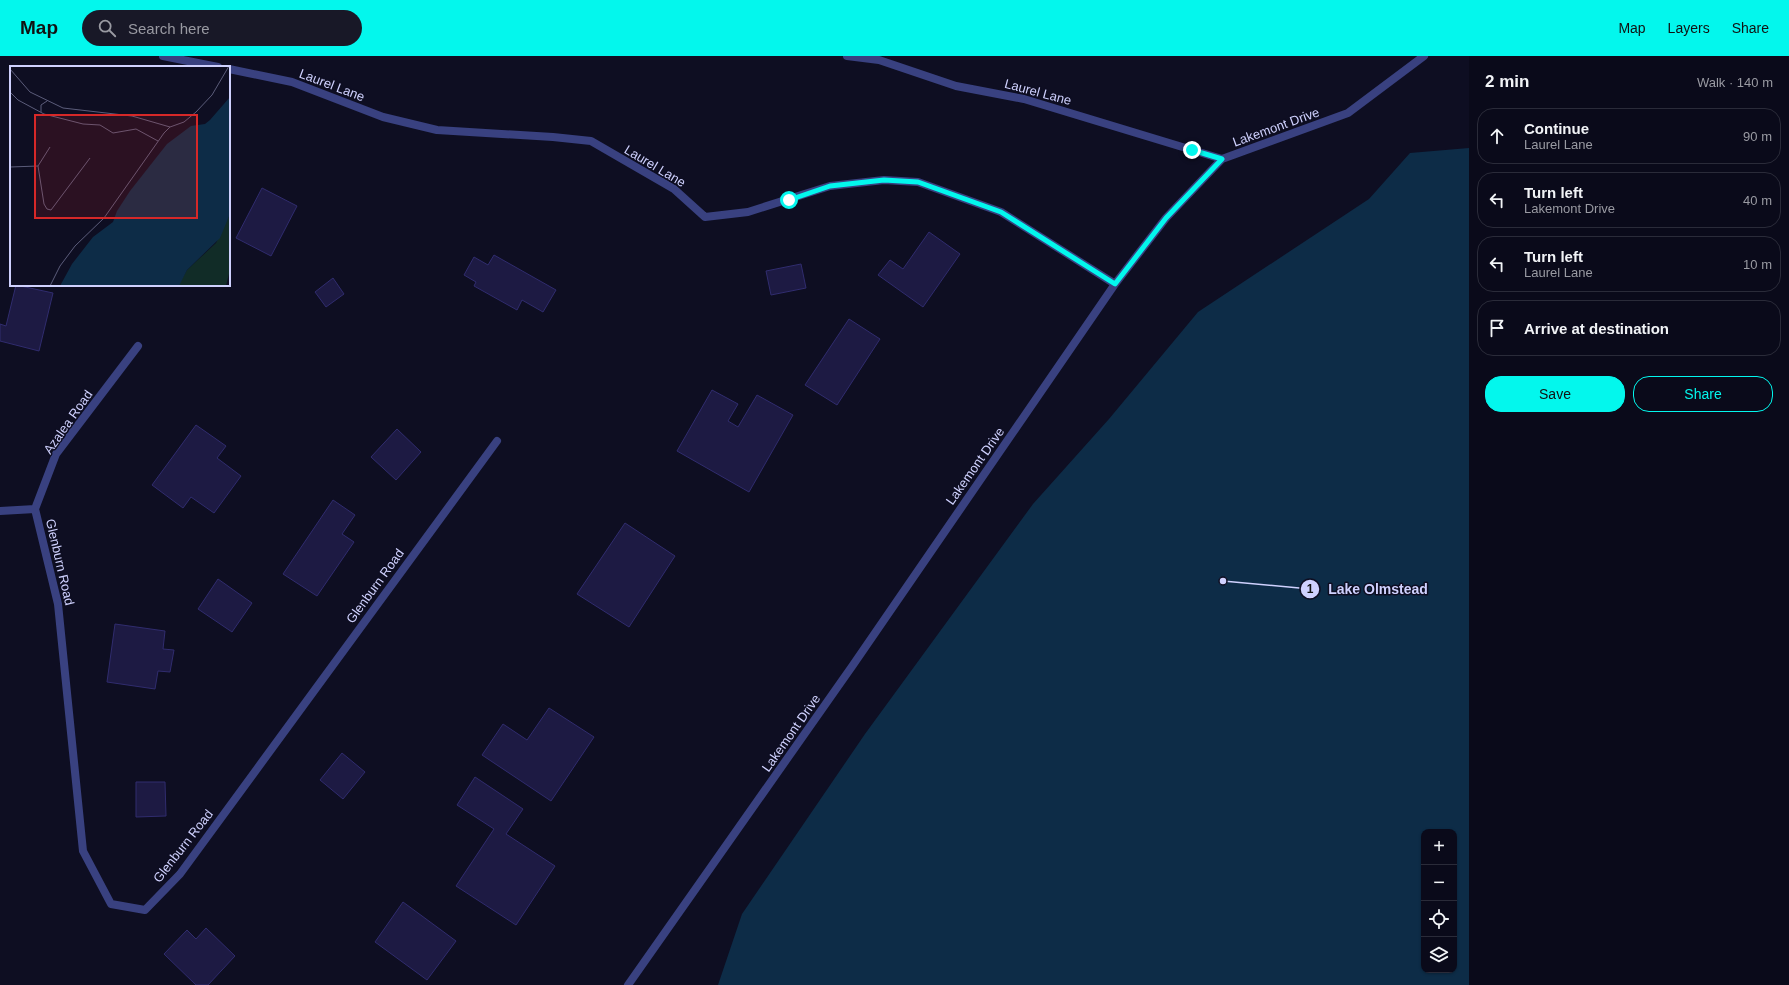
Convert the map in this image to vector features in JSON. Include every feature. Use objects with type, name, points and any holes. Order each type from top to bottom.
[{"type":"street","points":[[163,56],[213,66]]},
{"type":"street","name":"Laurel Lane","points":[[847,56],[879,60],[956,86],[1024,99],[1222,159]]},
{"type":"street","name":"Lakemont Drive","points":[[628,985],[848,671],[1115,284],[1166,218],[1222,159],[1348,113],[1424,56]]},
{"type":"street","name":"Laurel Lane","points":[[230,69],[292,82],[383,117],[437,130],[553,137],[591,141],[674,189],[705,217],[748,212],[830,186],[884,180],[918,182],[1001,212],[1115,284]]},
{"type":"street","name":"Azalea Road","points":[[35,510],[56,454],[138,346]]},
{"type":"street","name":"Glenburn Road","points":[[35,510],[58,604],[83,851],[111,904],[145,910],[180,874],[497,441]]},
{"type":"street","points":[[0,511],[35,510]]},
{"type":"water","points":[[1469,148],[1469,985],[718,985],[742,914],[865,734],[1033,504],[1109,419],[1198,312],[1369,199],[1410,153]]},
{"type":"building","points":[[262,188],[297,206],[271,256],[236,238]]},
{"type":"building","points":[[929,232],[960,254],[923,307],[878,275],[890,260],[903,269]]},
{"type":"building","points":[[494,255],[556,290],[543,312],[522,300],[517,310],[474,286],[476,282],[464,275],[474,257],[488,265]]},
{"type":"building","points":[[801,264],[806,288],[771,295],[766,271]]},
{"type":"building","points":[[333,278],[344,294],[326,307],[315,292]]},
{"type":"building","points":[[16,286],[53,293],[39,351],[0,341],[0,324],[6,326]]},
{"type":"building","points":[[849,319],[880,339],[837,405],[805,385]]},
{"type":"building","points":[[712,390],[738,404],[728,421],[738,427],[757,395],[793,415],[749,492],[677,451]]},
{"type":"building","points":[[196,425],[226,446],[217,458],[241,476],[214,513],[191,497],[183,508],[152,485]]},
{"type":"building","points":[[397,429],[421,452],[396,480],[371,457]]},
{"type":"building","points":[[333,500],[355,515],[342,534],[354,542],[317,596],[283,574]]},
{"type":"building","points":[[625,523],[675,556],[629,627],[577,594]]},
{"type":"building","points":[[218,579],[252,603],[232,632],[198,609]]},
{"type":"building","points":[[115,624],[165,631],[163,649],[174,650],[170,672],[158,671],[155,689],[107,682]]},
{"type":"building","points":[[549,708],[594,737],[551,801],[482,755],[503,724],[527,740]]},
{"type":"building","points":[[342,753],[365,772],[343,799],[320,780]]},
{"type":"building","points":[[475,777],[523,809],[506,834],[555,866],[516,925],[456,886],[494,829],[457,805]]},
{"type":"building","points":[[136,782],[165,782],[166,816],[136,817]]},
{"type":"building","points":[[403,902],[456,941],[427,980],[375,942]]},
{"type":"building","points":[[206,928],[235,956],[208,985],[196,985],[164,954],[187,930],[196,939]]},
{"type":"place","name":"Lake Olmstead","points":[[1223,581]]},
{"type":"route","points":[[789,200],[830,186],[884,180],[918,182],[1001,212],[1115,284],[1166,218],[1207,173],[1222,159],[1192,150]]}]
